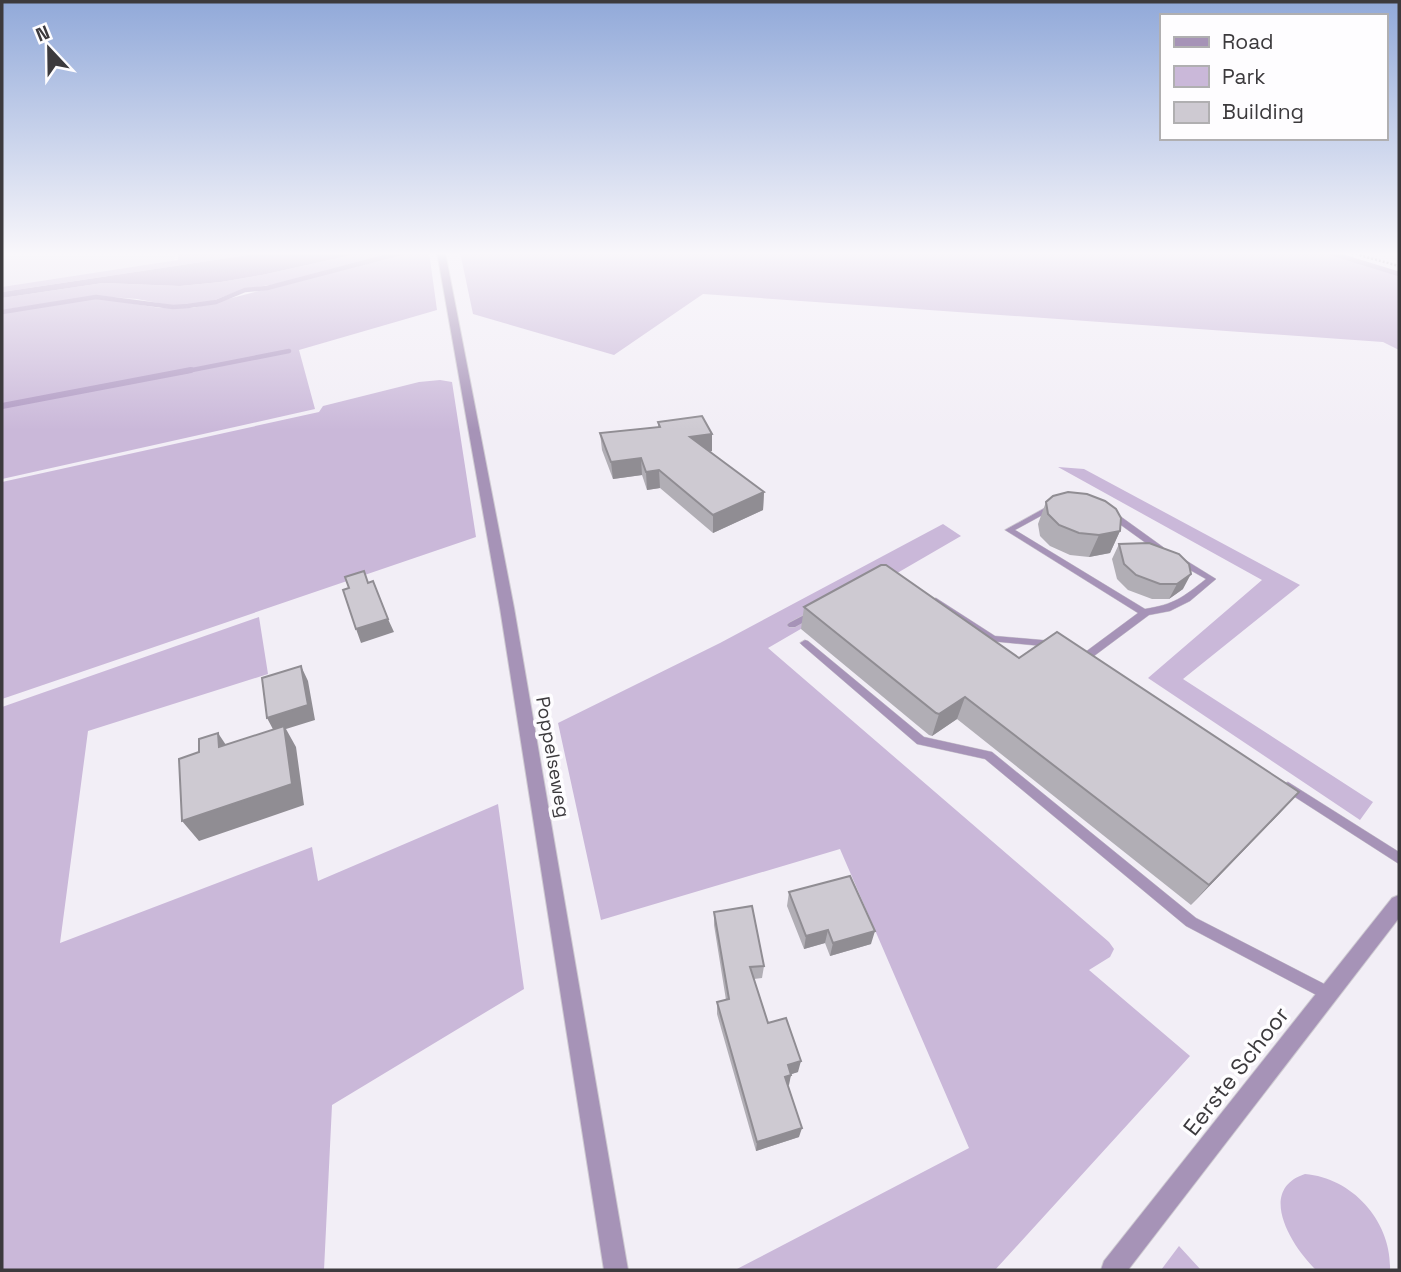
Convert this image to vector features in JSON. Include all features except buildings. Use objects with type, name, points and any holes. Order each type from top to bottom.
[{"type":"street","name":"Poppelseweg","points":[[452,311],[507,608],[616,1270]]},
{"type":"street","name":"Eerste Schoor","points":[[1113,1270],[1399,904]]},
{"type":"lane","points":[[1068,501],[1042,510],[1009,530],[1144,613]]},
{"type":"lane","points":[[1078,651],[1144,613],[1167,609],[1187,599],[1212,579],[1145,541],[1104,510]]},
{"type":"lane","points":[[928,595],[993,639],[1078,651],[1098,664]]},
{"type":"lane","points":[[792,625],[826,606]]},
{"type":"lane","points":[[805,643],[921,741],[988,755],[1191,922],[1329,994]]},
{"type":"lane","points":[[1283,784],[1399,859]]},
{"type":"green space","points":[[432,311],[299,350],[315,409],[2,479],[2,313]]},
{"type":"green space","points":[[472,311],[678,311],[614,355],[473,314]]},
{"type":"green space","points":[[949,311],[1399,311],[1399,350],[1383,342]]},
{"type":"green space","points":[[419,382],[452,382],[476,537],[2,699],[2,482],[319,412],[323,406]]},
{"type":"green space","points":[[1058,467],[1084,469],[1300,585],[1183,679],[1373,802],[1360,820],[1148,678],[1262,580]]},
{"type":"green space","points":[[943,524],[961,536],[768,648],[1109,942],[1114,949],[1110,957],[1089,970],[1190,1056],[995,1270],[735,1270],[969,1148],[840,849],[601,920],[558,723],[720,643]]},
{"type":"green space","points":[[259,617],[268,674],[88,731],[60,943],[312,847],[318,881],[498,804],[524,989],[332,1105],[324,1270],[2,1270],[2,707]]},
{"type":"green space","points":[[1305,1174],[1323,1177],[1339,1184],[1354,1193],[1366,1205],[1384,1235],[1390,1270],[1316,1270],[1307,1260],[1289,1234],[1281,1205],[1283,1193],[1290,1182]]},
{"type":"green space","points":[[1179,1246],[1201,1270],[1161,1270]]},
{"type":"waterway","points":[[2,312],[6,311]]},
{"type":"waterway","points":[[182,372],[289,351]]},
{"type":"waterway","points":[[2,406],[191,370]]}]
